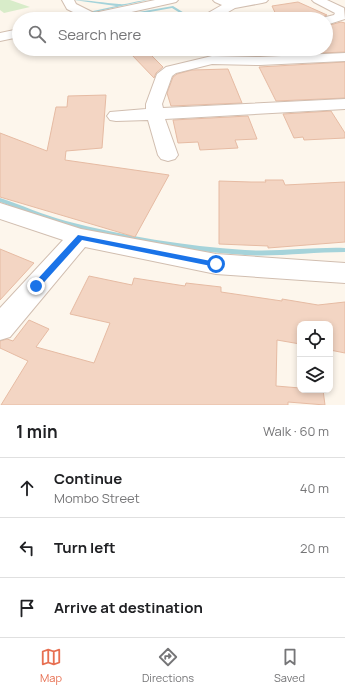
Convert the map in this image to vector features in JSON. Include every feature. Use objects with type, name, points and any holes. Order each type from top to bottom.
[{"type":"street","points":[[68,0],[70,6],[79,12]]},
{"type":"street","points":[[116,12],[172,0]]},
{"type":"street","points":[[219,0],[231,5]]},
{"type":"street","points":[[219,12],[231,5],[262,0]]},
{"type":"street","points":[[318,0],[340,11],[340,18],[333,20]]},
{"type":"street","points":[[336,0],[345,4]]},
{"type":"street","points":[[0,37],[12,34]]},
{"type":"street","points":[[168,155],[155,114],[154,104],[165,74],[171,70],[212,60],[260,61],[345,57]]},
{"type":"street","points":[[116,116],[345,104]]},
{"type":"street","points":[[0,211],[80,237],[216,264],[310,272],[345,273]]},
{"type":"street","points":[[0,328],[80,237]]},
{"type":"green space","points":[[0,0],[10,0],[30,7],[4,13],[0,10]]},
{"type":"building","points":[[298,2],[320,12],[275,12],[272,6]]},
{"type":"building","points":[[341,22],[345,23],[345,52],[333,52],[333,24]]},
{"type":"building","points":[[133,56],[152,56],[163,67],[156,73],[154,78]]},
{"type":"building","points":[[345,62],[345,98],[276,101],[259,67]]},
{"type":"building","points":[[228,69],[242,103],[171,106],[167,93],[173,77],[177,74],[192,70]]},
{"type":"building","points":[[106,95],[102,148],[66,151],[65,160],[169,175],[135,237],[0,197],[0,133],[47,151],[56,107],[67,107],[68,96]]},
{"type":"building","points":[[331,111],[345,133],[345,138],[304,140],[303,137],[294,138],[283,114]]},
{"type":"building","points":[[248,116],[257,139],[235,140],[238,148],[200,150],[198,142],[178,143],[173,120]]},
{"type":"building","points":[[265,180],[283,180],[285,185],[345,182],[345,242],[268,248],[268,246],[219,244],[219,181],[266,182]]},
{"type":"building","points":[[0,249],[34,263],[0,300]]},
{"type":"building","points":[[89,276],[132,285],[134,278],[185,286],[186,283],[221,287],[221,292],[318,305],[345,302],[345,353],[333,351],[333,321],[297,321],[297,343],[277,340],[276,386],[297,388],[297,393],[323,393],[325,405],[288,402],[288,405],[1,405],[28,361],[0,348],[0,341],[7,339],[13,341],[29,320],[49,329],[36,347],[94,363],[110,323],[70,314]]},
{"type":"waterway","points":[[76,0],[118,5]]},
{"type":"waterway","points":[[91,12],[146,0]]},
{"type":"waterway","points":[[144,12],[173,7],[181,12]]},
{"type":"waterway","points":[[0,200],[66,223],[110,233],[177,245],[245,252],[345,250]]},
{"type":"route","points":[[36,286],[80,237],[216,264]]}]
